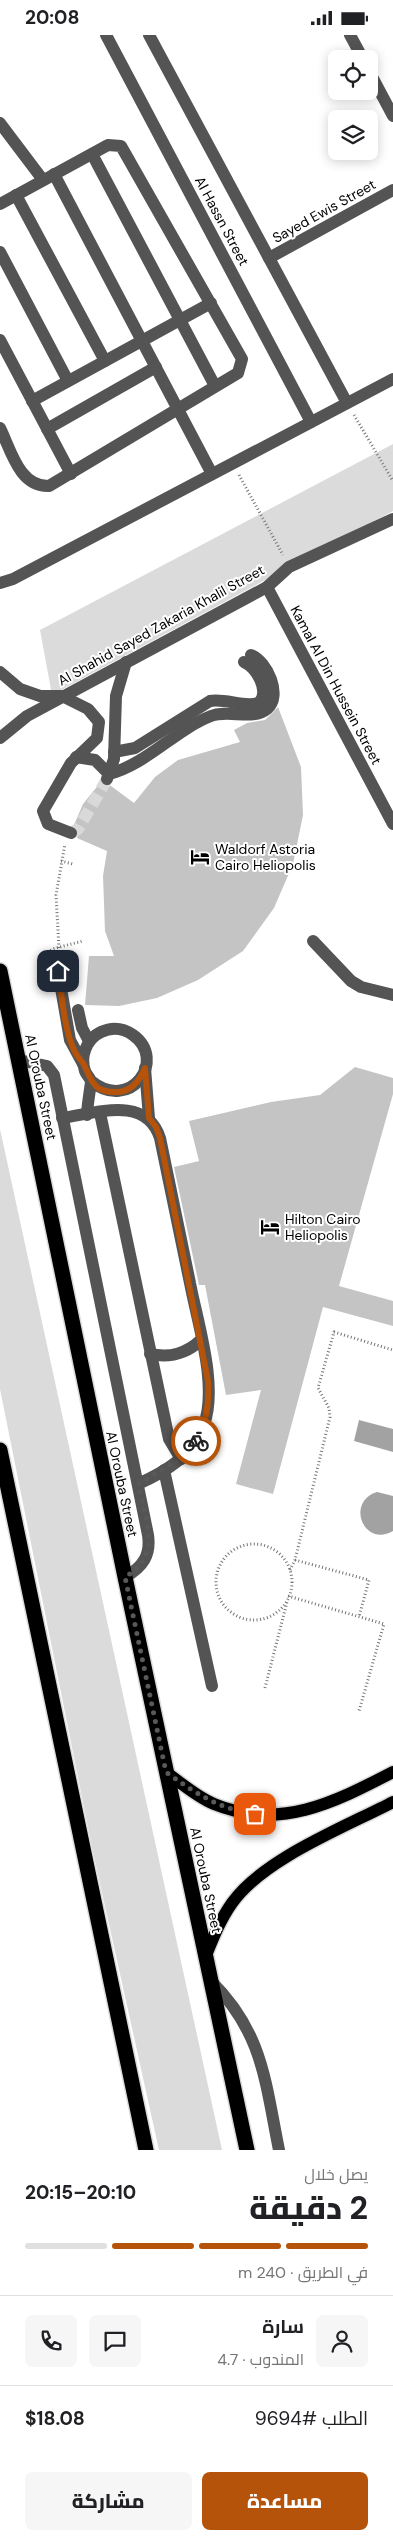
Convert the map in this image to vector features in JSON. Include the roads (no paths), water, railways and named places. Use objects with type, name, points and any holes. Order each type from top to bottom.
[{"type":"highway","name":"Al Orouba Street","points":[[0,971],[125,1577],[247,2150]]},
{"type":"highway","points":[[0,1450],[146,2150]]},
{"type":"main road","points":[[166,1772],[213,1803],[240,1812],[269,1815],[318,1807],[341,1799],[393,1772]]},
{"type":"main road","points":[[205,1958],[217,1928],[234,1902],[255,1879],[281,1860],[393,1802]]},
{"type":"street","name":"Al Hassn Street","points":[[106,35],[311,422]]},
{"type":"street","name":"Al Hassn Street","points":[[149,35],[347,403]]},
{"type":"street","points":[[351,35],[358,50]]},
{"type":"street","points":[[378,88],[393,116]]},
{"type":"street","points":[[0,123],[49,177],[142,341],[212,474]]},
{"type":"street","points":[[0,204],[112,144],[121,146],[212,303],[242,359],[238,373],[49,486],[41,486],[27,480],[22,474],[0,427]]},
{"type":"street","points":[[92,154],[215,386]]},
{"type":"street","name":"Sayed Ewis Street","points":[[269,258],[393,190]]},
{"type":"street","points":[[16,195],[105,361]]},
{"type":"street","points":[[0,253],[68,381]]},
{"type":"street","points":[[32,401],[212,303]]},
{"type":"street","points":[[0,340],[71,474]]},
{"type":"street","points":[[47,429],[156,367]]},
{"type":"street","points":[[0,583],[13,579],[393,379]]},
{"type":"street","name":"Al Shahid Sayed Zakaria Khalil Street","points":[[0,738],[27,716],[62,696],[267,587],[289,567],[393,519]]},
{"type":"street","points":[[0,592],[13,579]]},
{"type":"street","name":"Kamal Al Din Hussein Street","points":[[267,587],[393,824]]},
{"type":"street","points":[[108,778],[124,769],[172,731],[203,704],[217,700],[250,705],[260,702],[263,698],[263,688],[247,659],[259,660],[272,684],[274,693],[272,702],[267,709],[259,713],[218,713],[172,731],[135,748],[114,752]]},
{"type":"street","points":[[108,778],[114,752],[116,696],[126,662]]},
{"type":"street","points":[[0,672],[20,689],[40,696],[62,696],[88,709],[99,722],[97,737],[76,757],[43,811],[48,824],[69,833]]},
{"type":"street","points":[[217,700],[218,713]]},
{"type":"street","points":[[76,757],[95,760],[108,778]]},
{"type":"street","points":[[313,941],[350,981],[361,987],[393,995]]},
{"type":"street","points":[[58,971],[70,1040],[91,1081],[93,1114],[169,1439],[180,1459]]},
{"type":"street","points":[[78,1010],[82,1028],[89,1041]]},
{"type":"street","points":[[83,1064],[84,1052],[89,1041],[107,1029],[128,1032],[137,1038],[144,1047],[146,1057],[145,1068],[149,1118]]},
{"type":"street","points":[[19,1060],[43,1064],[51,1068],[54,1075],[138,1484],[150,1545],[144,1563],[125,1577]]},
{"type":"street","points":[[91,1081],[100,1088],[110,1092],[122,1091],[132,1087],[140,1079],[145,1068]]},
{"type":"street","points":[[62,1118],[128,1110],[139,1112],[149,1118],[156,1127],[160,1138],[201,1340],[208,1381],[209,1404],[204,1426],[193,1446],[180,1459],[138,1484]]},
{"type":"street","points":[[150,1354],[166,1356],[182,1353],[201,1340]]},
{"type":"street","points":[[164,1470],[212,1686]]},
{"type":"street","points":[[210,1981],[236,2008],[252,2035],[260,2056],[279,2150]]},
{"type":"tunnel","points":[[71,833],[78,829],[106,781]]},
{"type":"place","name":"Waldorf Astoria Cairo Heliopolis","points":[[200,857]]},
{"type":"place","name":"Hilton Cairo Heliopolis","points":[[270,1227]]}]
